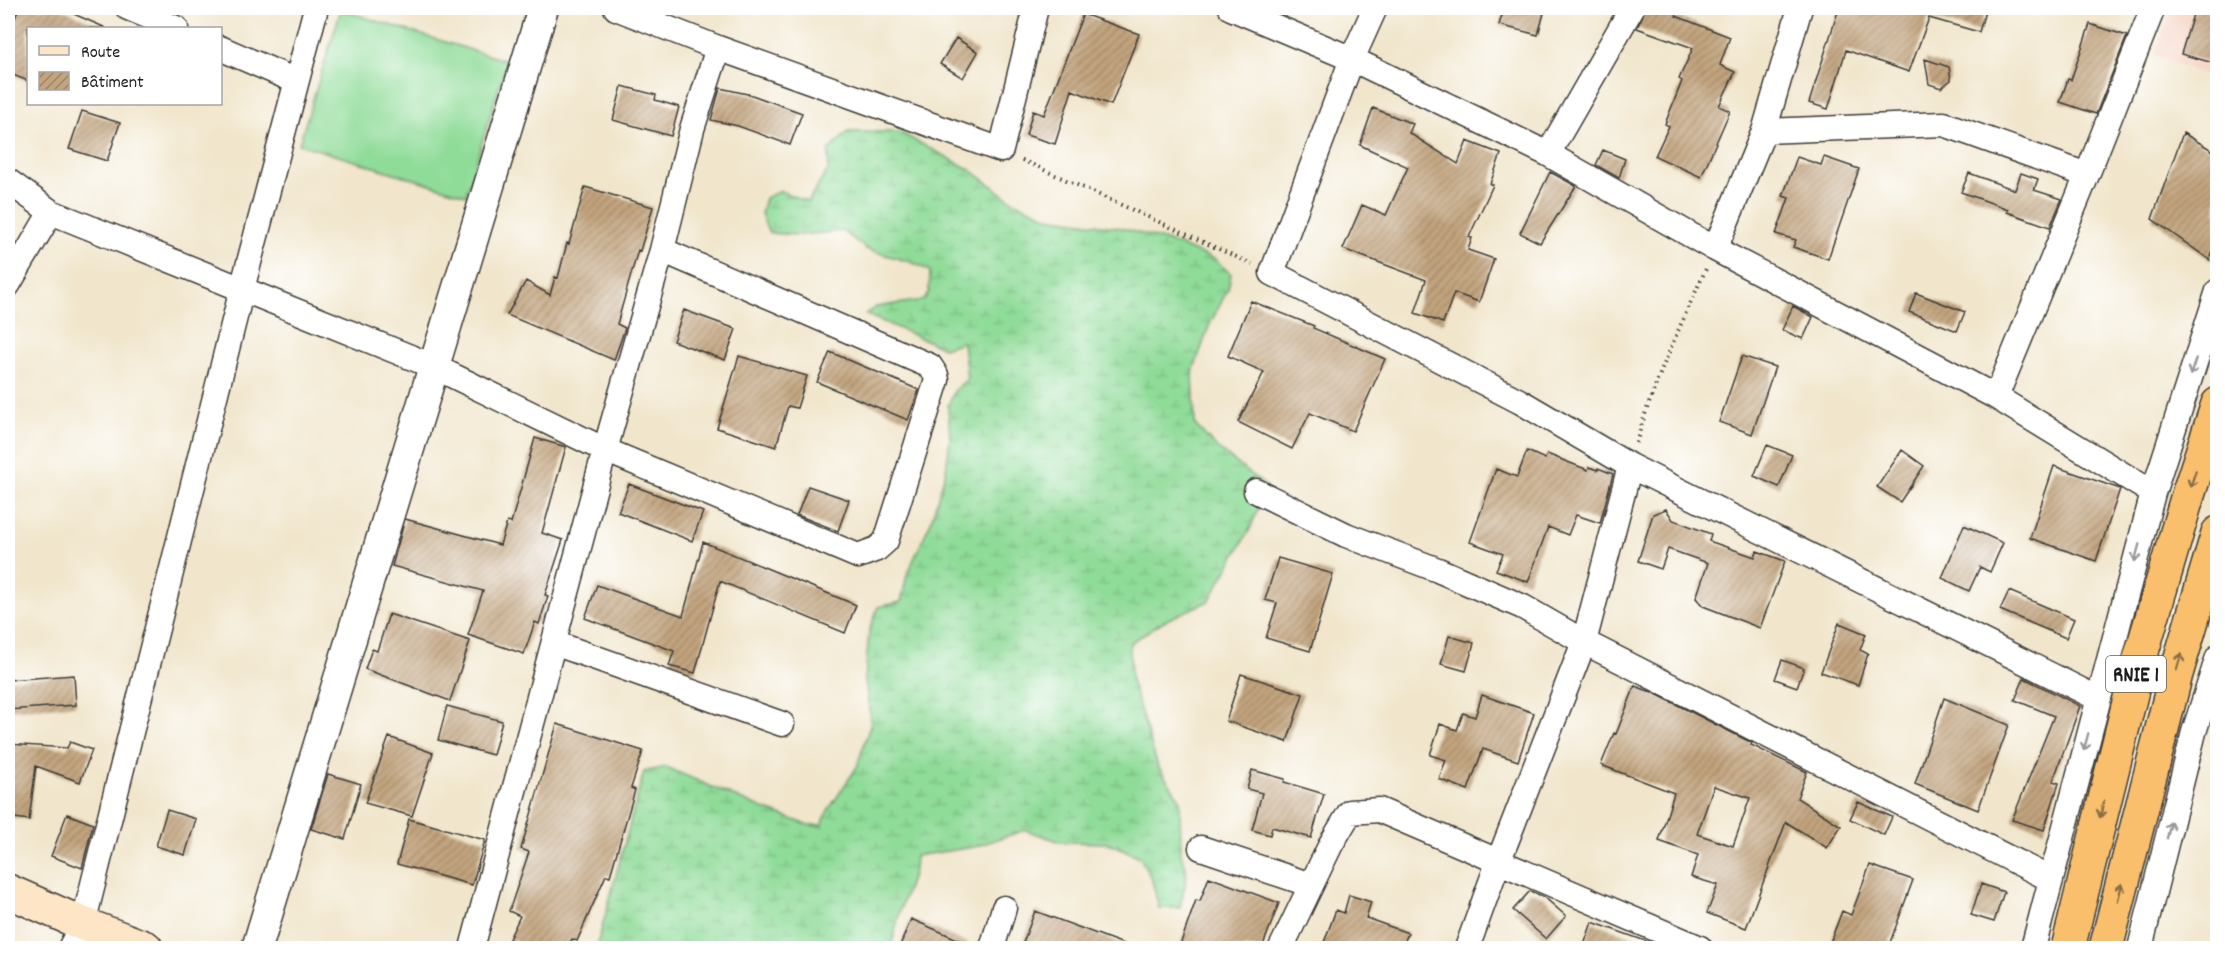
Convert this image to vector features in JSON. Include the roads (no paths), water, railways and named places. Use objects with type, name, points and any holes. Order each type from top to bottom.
[{"type":"highway","name":"RNIE 1","points":[[2068,948],[2139,662],[2217,404]]},
{"type":"highway","name":"RNIE 1","points":[[2106,948],[2176,674],[2217,533]]},
{"type":"main road","points":[[8,891],[77,936],[146,948]]},
{"type":"street","points":[[128,8],[174,27]]},
{"type":"street","points":[[77,936],[316,8]]},
{"type":"street","points":[[257,948],[543,8]]},
{"type":"street","points":[[616,8],[718,48],[1001,150],[1036,8]]},
{"type":"street","points":[[1231,8],[1353,59],[1548,154],[1715,249],[1996,397],[2153,493]]},
{"type":"street","points":[[1375,8],[1353,59],[1272,273],[1521,402],[1630,466],[2097,698]]},
{"type":"street","points":[[1548,154],[1632,8]]},
{"type":"street","points":[[1715,249],[1764,131],[1800,8]]},
{"type":"street","points":[[1996,397],[2153,8]]},
{"type":"street","points":[[472,948],[605,450],[662,250],[692,129],[718,48]]},
{"type":"street","points":[[222,49],[296,81]]},
{"type":"street","points":[[1764,131],[1944,124],[2087,175]]},
{"type":"street","points":[[8,181],[51,212],[435,367],[605,450],[858,556],[877,549],[886,541],[937,380],[930,366],[662,250]]},
{"type":"street","points":[[8,285],[51,212]]},
{"type":"street","points":[[2033,948],[2097,698],[2153,493],[2217,291]]},
{"type":"street","points":[[1467,948],[1498,860],[1584,642],[1630,466]]},
{"type":"street","points":[[1256,491],[1346,534],[1523,607],[1584,642],[2050,879]]},
{"type":"street","points":[[554,643],[782,724]]},
{"type":"street","points":[[2140,948],[2194,732],[2217,657]]},
{"type":"street","points":[[1281,948],[1331,844],[1350,812],[1379,810],[1700,948]]},
{"type":"street","points":[[1202,848],[1311,885]]},
{"type":"street","points":[[992,948],[1004,908]]}]
